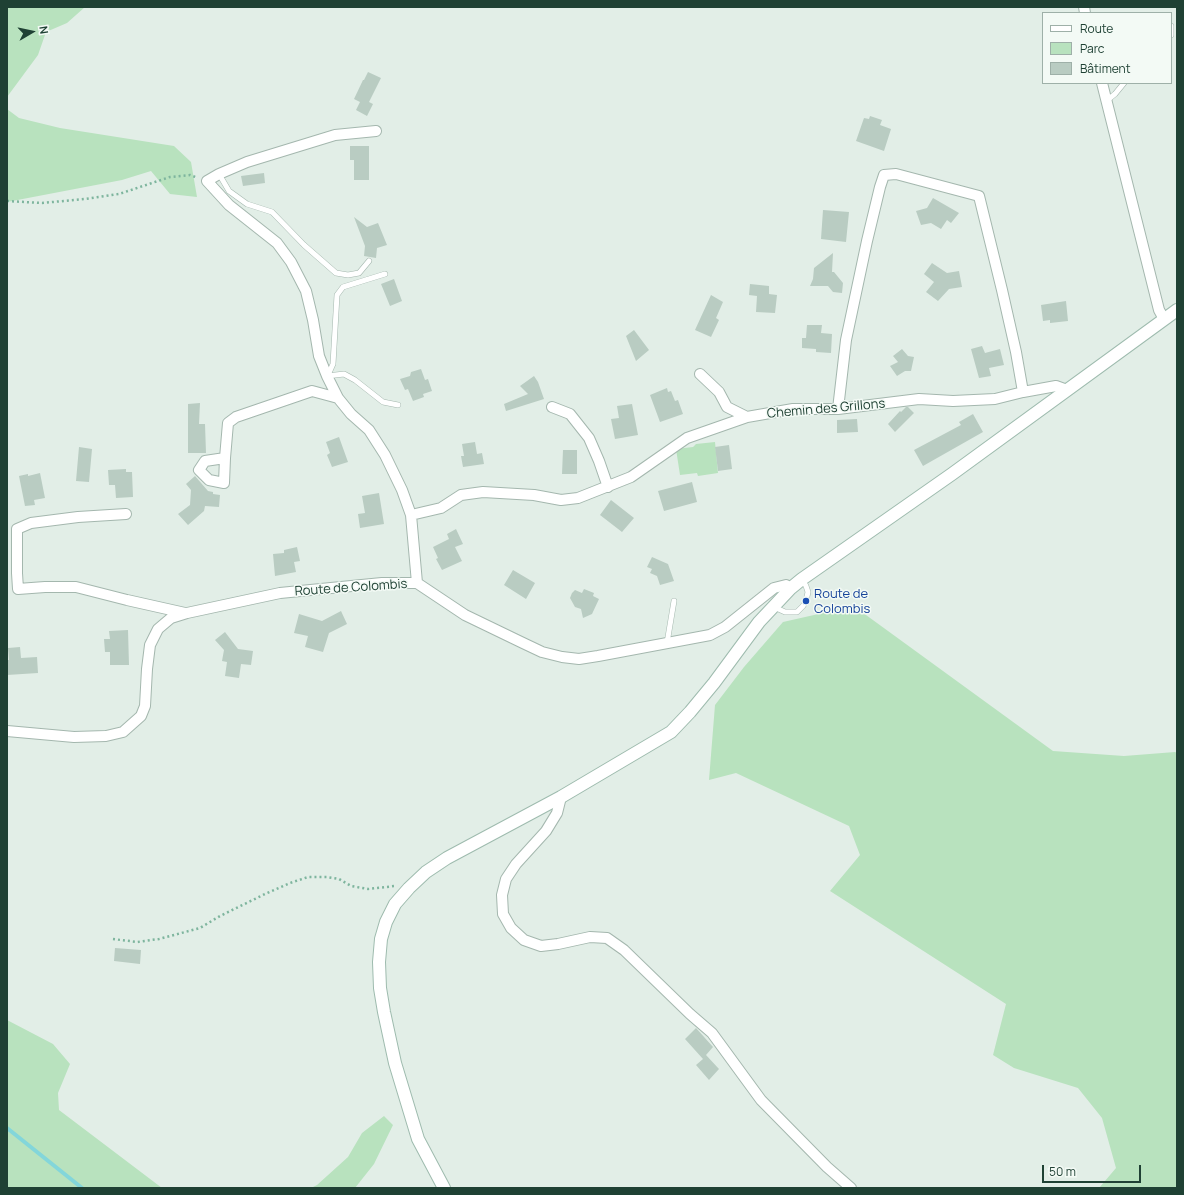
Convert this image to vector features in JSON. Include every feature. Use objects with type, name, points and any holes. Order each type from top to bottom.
[{"type":"street","points":[[1102,84],[1159,310],[1164,319]]},
{"type":"street","points":[[376,132],[335,135],[247,162],[218,174],[206,181],[229,205],[277,243],[291,262],[306,291],[320,356],[338,398],[351,414],[369,430],[385,455],[402,490],[411,515],[417,583]]},
{"type":"street","points":[[838,409],[846,340],[867,240],[884,175],[896,174],[979,196],[1007,313],[1023,392]]},
{"type":"street","points":[[444,1188],[418,1139],[407,1105],[395,1063],[380,988],[379,962],[381,939],[386,922],[394,904],[426,872],[447,858],[561,797],[671,732],[714,684],[759,622],[791,588],[1177,310]]},
{"type":"street","points":[[700,374],[719,392],[727,407],[747,417]]},
{"type":"street","name":"Chemin des Grillons","points":[[411,515],[440,508],[461,495],[483,492],[534,495],[561,500],[578,498],[631,477],[687,438],[747,417],[793,409],[838,409],[919,399],[953,401],[996,399],[1056,386],[1067,390]]},
{"type":"street","points":[[225,458],[228,423],[236,417],[312,391],[338,398]]},
{"type":"street","points":[[552,407],[570,414],[589,438],[600,461],[608,487]]},
{"type":"street","points":[[126,514],[78,517],[31,524],[17,529],[18,589],[76,587],[187,613]]},
{"type":"street","name":"Route de Colombis","points":[[7,732],[74,737],[106,736],[123,732],[141,716],[145,706],[150,645],[158,629],[170,618],[280,593],[382,583],[417,583],[465,615],[542,652],[579,659],[710,635],[725,627],[774,588],[786,585],[791,588]]},
{"type":"street","points":[[561,797],[557,813],[546,831],[516,864],[506,879],[502,895],[503,914],[511,928],[524,940],[541,946],[590,937],[607,938],[624,950],[690,1014],[712,1033],[761,1100],[827,1167],[851,1188]]},
{"type":"lane","points":[[1106,100],[1115,94],[1123,84]]},
{"type":"lane","points":[[218,174],[230,191],[247,204],[272,212],[304,245],[336,273],[348,275],[359,273],[369,261]]},
{"type":"lane","points":[[385,274],[344,287],[337,295],[333,364],[328,376],[344,374],[355,380],[383,402],[398,405]]},
{"type":"lane","points":[[773,607],[785,612],[797,612],[806,601],[808,592],[802,579]]},
{"type":"lane","points":[[667,644],[674,601]]},
{"type":"path","points":[[7,201],[42,202],[85,199],[119,194],[170,176],[190,175],[206,181]]},
{"type":"path","points":[[113,939],[137,942],[159,939],[200,928],[220,916],[264,894],[308,876],[339,879],[351,886],[368,889],[395,886],[409,888]]},
{"type":"green space","points":[[7,7],[85,7],[67,23],[46,32],[38,55],[7,97]]},
{"type":"green space","points":[[7,109],[19,118],[60,128],[174,146],[191,162],[197,197],[170,194],[151,171],[122,180],[7,202]]},
{"type":"green space","points":[[715,442],[718,473],[698,476],[697,473],[680,475],[676,449],[693,447],[696,444]]},
{"type":"green space","points":[[845,608],[866,615],[1053,751],[1124,756],[1177,753],[1177,1188],[1099,1188],[1116,1168],[1102,1118],[1078,1088],[1014,1068],[993,1055],[1006,1004],[830,891],[860,855],[849,826],[736,773],[709,780],[715,705],[744,667],[783,622]]},
{"type":"green space","points":[[7,1020],[53,1044],[70,1064],[58,1093],[59,1110],[162,1188],[8,1188]]},
{"type":"green space","points":[[384,1116],[393,1125],[374,1164],[355,1188],[311,1188],[317,1185],[348,1157],[362,1133]]},
{"type":"building","points":[[368,72],[381,78],[369,102],[373,104],[367,116],[356,110],[360,102],[354,99]]},
{"type":"building","points":[[870,116],[882,120],[880,125],[891,129],[884,151],[856,141],[864,118],[869,119]]},
{"type":"building","points":[[350,146],[369,146],[369,180],[354,180],[354,160],[350,160]]},
{"type":"building","points":[[264,173],[265,183],[243,186],[241,176]]},
{"type":"building","points":[[933,198],[959,213],[951,223],[947,220],[941,229],[931,223],[921,225],[916,211],[927,208]]},
{"type":"building","points":[[823,210],[849,212],[846,242],[821,239]]},
{"type":"building","points":[[354,217],[367,227],[378,223],[387,245],[377,248],[376,258],[364,256],[365,246]]},
{"type":"building","points":[[833,253],[832,272],[834,272],[843,283],[842,293],[833,292],[828,286],[810,286],[813,279],[814,268]]},
{"type":"building","points":[[932,263],[947,273],[959,271],[962,287],[949,289],[938,301],[926,292],[934,282],[924,274]]},
{"type":"building","points":[[394,279],[402,301],[390,306],[381,284]]},
{"type":"building","points":[[750,284],[769,286],[769,294],[777,295],[775,313],[756,312],[757,296],[749,295]]},
{"type":"building","points":[[711,295],[723,302],[716,318],[719,320],[711,337],[695,330]]},
{"type":"building","points":[[1066,301],[1068,321],[1050,323],[1050,320],[1043,321],[1041,305]]},
{"type":"building","points":[[807,325],[822,325],[821,333],[832,334],[831,353],[816,352],[816,349],[802,348],[802,338],[806,338]]},
{"type":"building","points":[[634,330],[649,350],[636,361],[626,336]]},
{"type":"building","points":[[982,346],[985,353],[1000,349],[1004,365],[989,368],[991,376],[979,378],[971,349]]},
{"type":"building","points":[[902,349],[908,356],[914,357],[911,371],[905,371],[897,376],[890,366],[898,362],[893,356]]},
{"type":"building","points":[[421,369],[425,380],[428,379],[432,391],[423,394],[424,397],[413,401],[408,389],[405,390],[400,379],[410,376],[411,372]]},
{"type":"building","points":[[534,376],[538,382],[544,399],[506,411],[504,404],[528,394],[520,386]]},
{"type":"building","points":[[667,388],[668,392],[671,391],[675,401],[678,400],[683,414],[660,422],[650,395]]},
{"type":"building","points":[[200,403],[199,424],[205,424],[206,453],[188,453],[188,404]]},
{"type":"building","points":[[632,404],[638,435],[615,439],[611,419],[619,418],[617,406]]},
{"type":"building","points":[[906,407],[914,413],[895,432],[888,424],[900,411],[901,412]]},
{"type":"building","points":[[973,414],[983,432],[923,466],[914,450],[961,425],[959,422]]},
{"type":"building","points":[[857,419],[858,432],[837,433],[837,420]]},
{"type":"building","points":[[339,437],[348,462],[332,467],[327,455],[330,453],[326,442]]},
{"type":"building","points":[[475,442],[477,454],[482,453],[484,464],[463,467],[461,456],[464,456],[462,444]]},
{"type":"building","points":[[729,445],[732,469],[718,471],[715,447]]},
{"type":"building","points":[[79,447],[92,449],[89,482],[76,481]]},
{"type":"building","points":[[563,450],[577,450],[577,474],[562,474]]},
{"type":"building","points":[[126,469],[126,472],[132,472],[133,497],[116,498],[115,485],[109,485],[108,470]]},
{"type":"building","points":[[40,473],[45,498],[34,500],[35,505],[25,506],[19,476],[28,474],[28,476]]},
{"type":"building","points":[[195,476],[208,491],[213,492],[213,494],[220,495],[219,507],[205,506],[204,511],[188,525],[178,514],[190,505],[191,490],[186,484]]},
{"type":"building","points":[[692,482],[697,502],[664,511],[658,491]]},
{"type":"building","points":[[379,493],[384,524],[360,528],[358,514],[365,513],[362,496]]},
{"type":"building","points":[[611,500],[634,518],[622,532],[600,515]]},
{"type":"building","points":[[456,529],[463,544],[455,547],[462,561],[442,570],[436,559],[438,558],[433,547],[449,539],[447,534]]},
{"type":"building","points":[[297,547],[300,561],[294,562],[296,572],[275,576],[273,554],[284,553],[284,550]]},
{"type":"building","points":[[652,557],[668,564],[674,581],[660,585],[657,576],[650,573],[652,569],[647,567]]},
{"type":"building","points":[[513,570],[535,583],[526,599],[504,585]]},
{"type":"building","points":[[584,589],[594,593],[593,596],[599,599],[592,614],[583,618],[581,609],[575,607],[570,598],[575,590],[582,593]]},
{"type":"building","points":[[341,611],[347,624],[329,633],[323,652],[305,647],[308,636],[294,633],[299,614],[322,621]]},
{"type":"building","points":[[128,630],[129,665],[110,665],[110,652],[105,652],[104,639],[110,639],[109,631]]},
{"type":"building","points":[[225,632],[238,649],[253,651],[251,665],[241,664],[239,678],[225,676],[227,662],[222,661],[224,650],[215,640]]},
{"type":"building","points":[[20,647],[21,658],[37,657],[38,673],[7,675],[7,660],[9,660],[8,648]]},
{"type":"building","points":[[115,948],[141,950],[140,964],[114,961]]},
{"type":"building","points":[[696,1028],[713,1047],[706,1055],[719,1069],[709,1080],[696,1065],[703,1059],[685,1039]]},
{"type":"waterway","points":[[7,1128],[82,1188]]},
{"type":"place","name":"Route de Colombis","points":[[806,601]]}]
